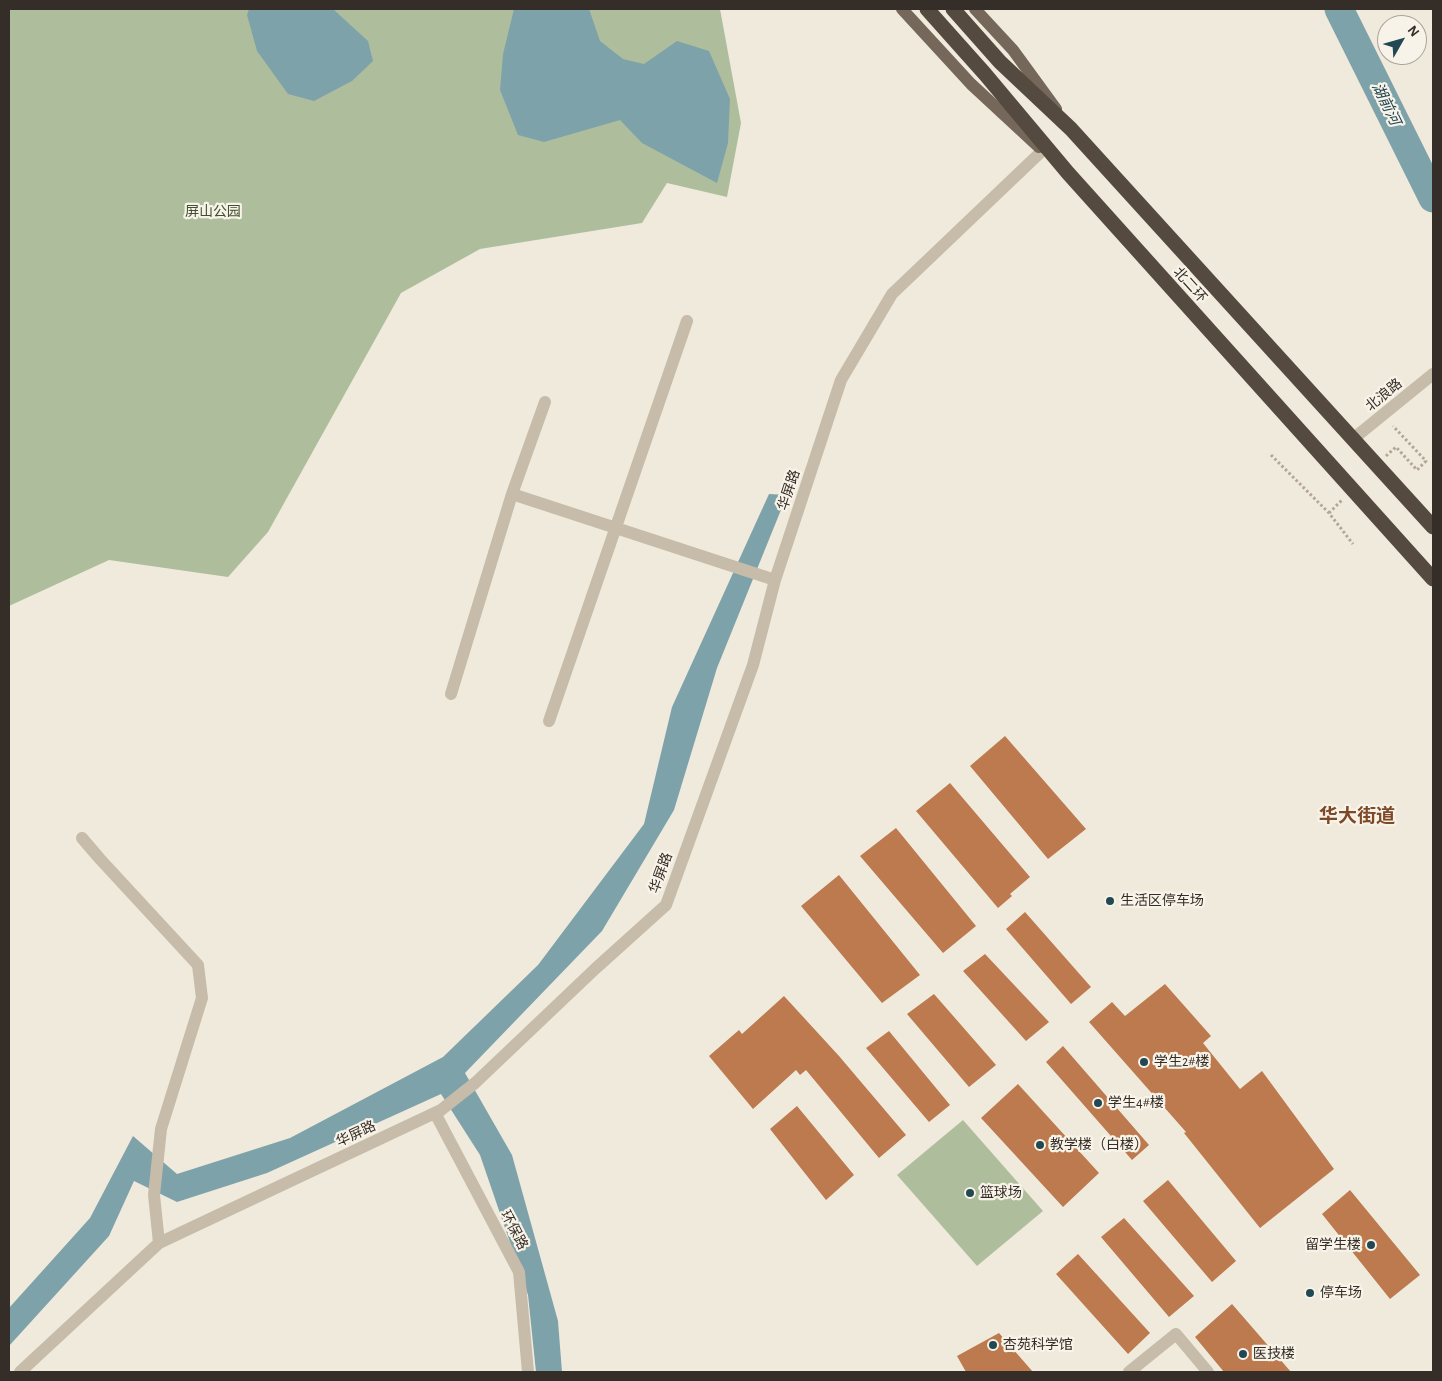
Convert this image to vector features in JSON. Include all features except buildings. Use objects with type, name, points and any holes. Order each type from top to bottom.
[{"type":"highway","name":"北二环","points":[[926,9],[985,74],[1068,173],[1433,579]]},
{"type":"highway","name":"北二环","points":[[953,9],[1000,62],[1071,129],[1433,527]]},
{"type":"main road","points":[[902,9],[971,84],[1068,173]]},
{"type":"main road","points":[[975,9],[1013,50],[1071,129]]},
{"type":"street","name":"华屏路","points":[[20,1372],[159,1243],[438,1111],[475,1083],[595,969],[666,906],[753,665],[775,580],[841,380],[892,294],[1042,150]]},
{"type":"street","points":[[549,721],[687,320]]},
{"type":"street","name":"北浪路","points":[[1353,439],[1433,374]]},
{"type":"street","points":[[451,694],[512,494],[544,402]]},
{"type":"street","points":[[512,494],[775,580]]},
{"type":"street","points":[[82,838],[198,965],[202,998],[161,1129],[154,1195],[159,1243]]},
{"type":"street","name":"环保路","points":[[438,1111],[519,1272],[528,1372]]},
{"type":"street","points":[[1129,1372],[1176,1334],[1208,1372]]},
{"type":"path","points":[[1393,426],[1426,461],[1417,470],[1396,447]]},
{"type":"path","points":[[1271,455],[1329,513],[1353,544]]},
{"type":"green space","name":"屏山公园","points":[[9,9],[720,9],[741,123],[727,197],[667,183],[642,223],[480,249],[401,293],[268,532],[228,577],[109,560],[9,606]]},
{"type":"green space","name":"篮球场","points":[[963,1120],[1043,1211],[977,1266],[897,1175]]},
{"type":"water","points":[[249,9],[333,9],[368,41],[373,61],[352,81],[314,101],[288,94],[257,51],[247,15]]},
{"type":"water","points":[[514,9],[589,9],[600,41],[623,59],[644,64],[677,41],[709,51],[730,99],[728,143],[717,183],[642,143],[620,120],[544,142],[518,135],[500,90],[503,54]]},
{"type":"water","points":[[769,494],[787,495],[717,668],[674,810],[602,931],[465,1073],[512,1155],[558,1321],[562,1372],[536,1372],[528,1295],[480,1155],[441,1094],[267,1173],[177,1202],[134,1181],[109,1236],[9,1346],[9,1308],[90,1218],[133,1136],[177,1174],[290,1138],[443,1057],[538,965],[644,824],[672,707]]},
{"type":"waterway","name":"湖前河","points":[[1339,9],[1433,198]]},
{"type":"place","name":"生活区停车场","points":[[1110,901]]},
{"type":"place","name":"学生2#楼","points":[[1144,1062]]},
{"type":"place","name":"学生4#楼","points":[[1098,1103]]},
{"type":"place","name":"教学楼（白楼）","points":[[1040,1145]]},
{"type":"place","name":"篮球场","points":[[970,1193]]},
{"type":"place","name":"留学生楼","points":[[1371,1245]]},
{"type":"place","name":"停车场","points":[[1310,1293]]},
{"type":"place","name":"杏苑科学馆","points":[[993,1345]]},
{"type":"place","name":"医技楼","points":[[1243,1354]]},
{"type":"district","name":"华大街道","points":[[1357,816]]}]
